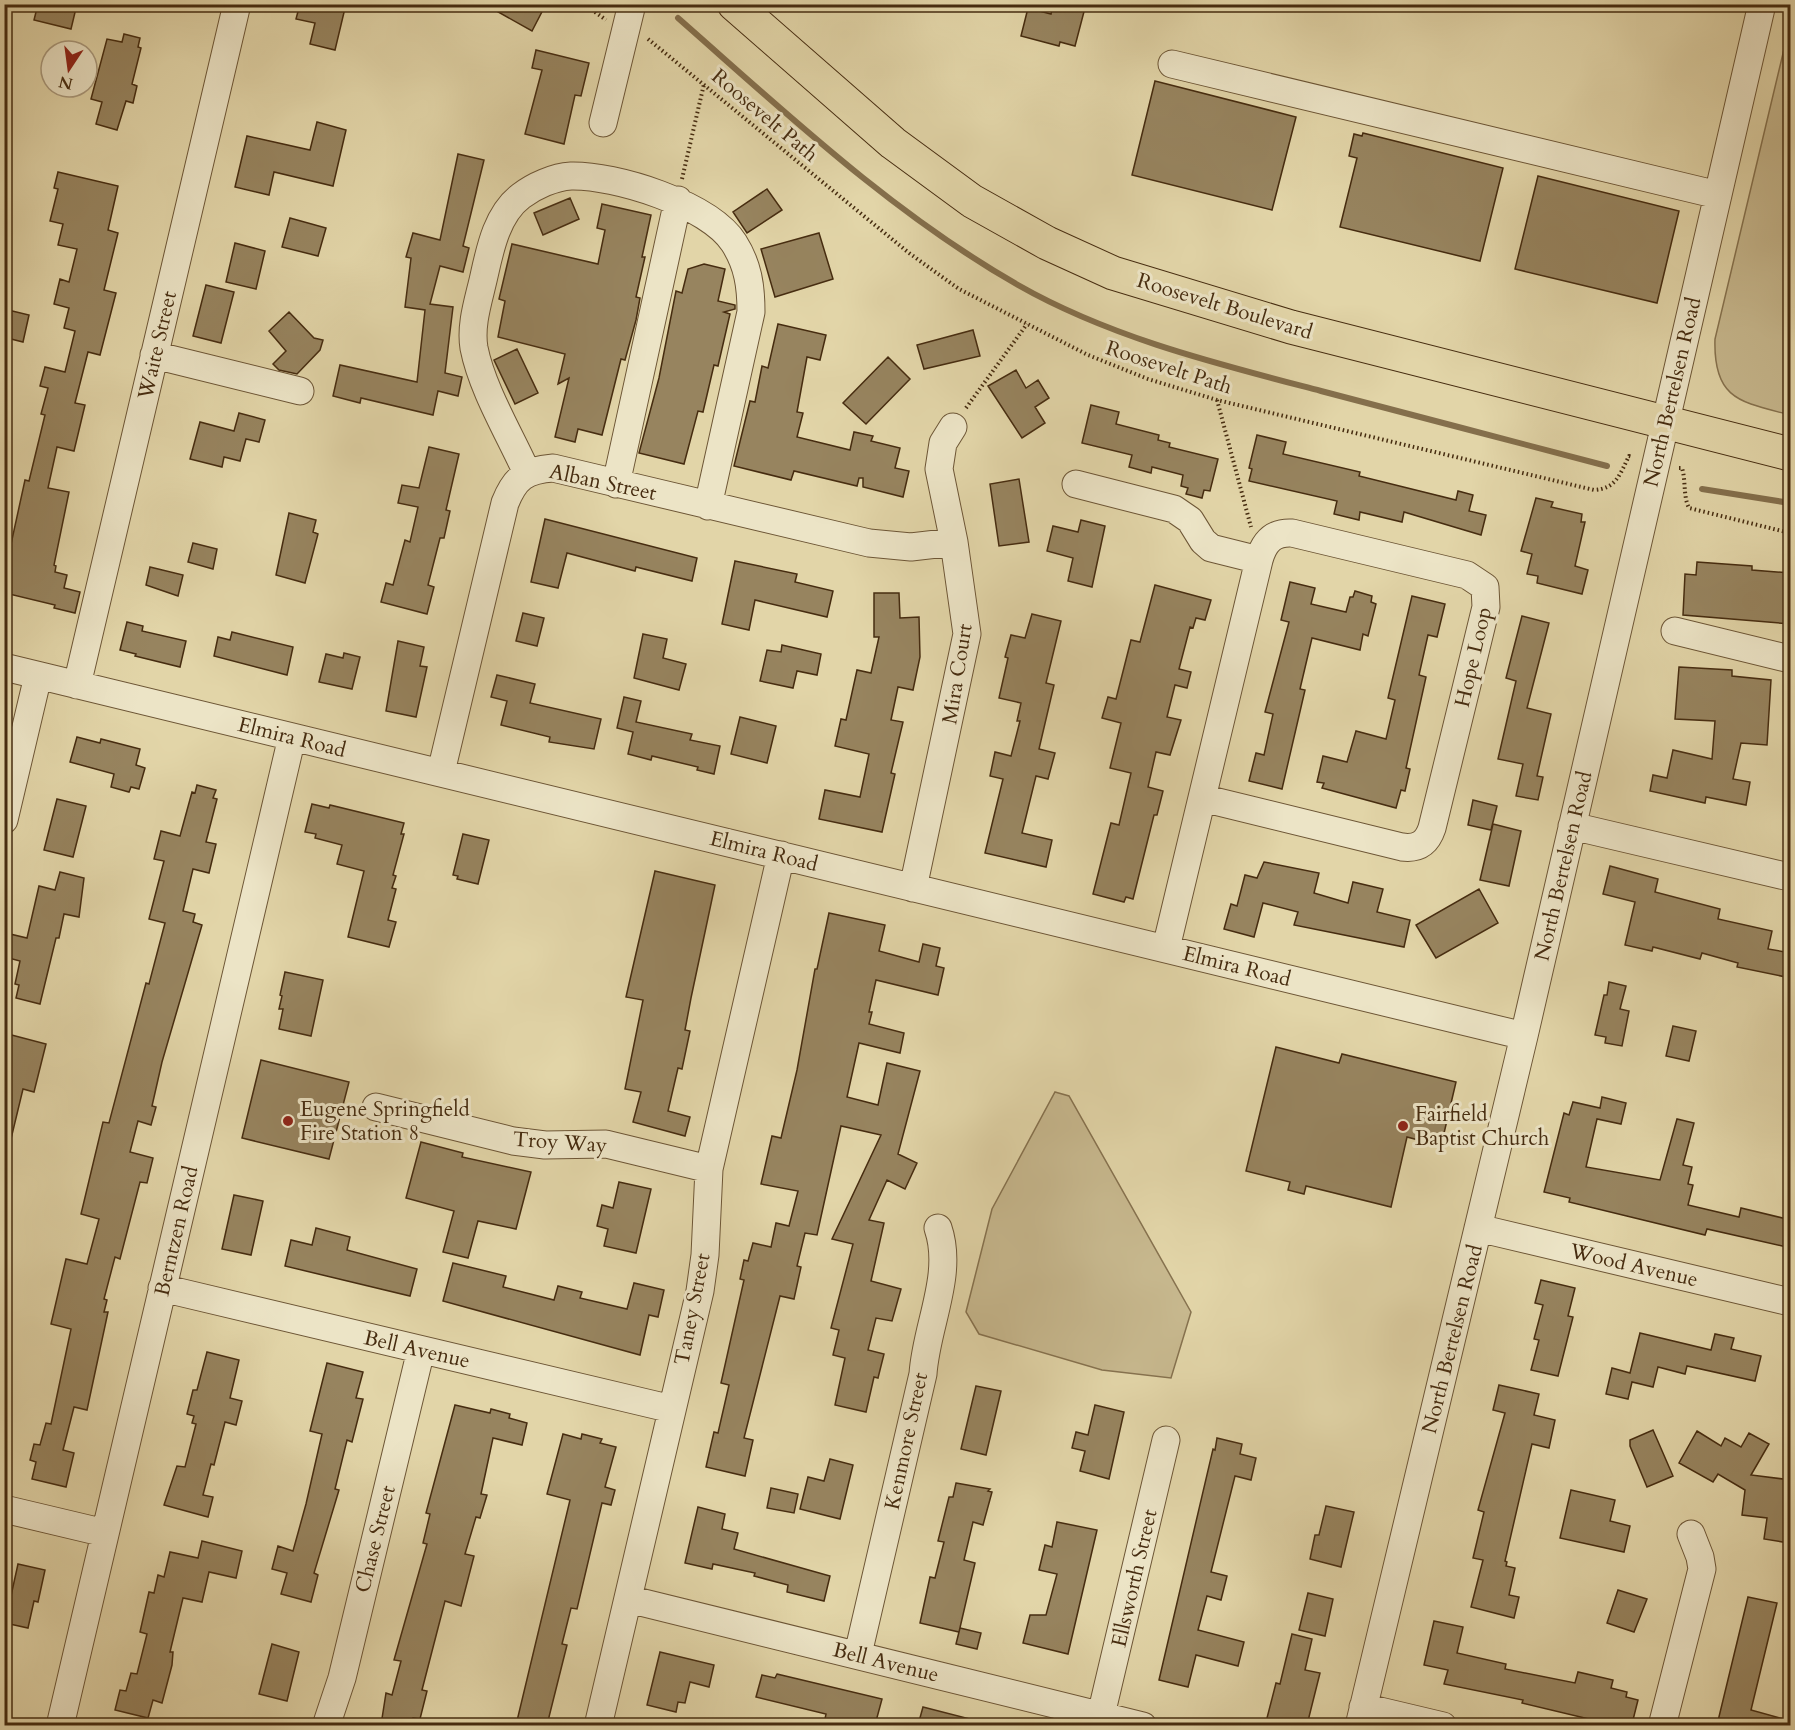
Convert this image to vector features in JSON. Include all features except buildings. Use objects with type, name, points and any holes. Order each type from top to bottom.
[{"type":"main road","name":"Roosevelt Boulevard","points":[[734,4],[893,143],[972,201],[1047,243],[1113,273],[1279,324],[1665,424],[1791,454]]},
{"type":"street","name":"Waite Street","points":[[77,685],[237,4]]},
{"type":"street","name":"North Bertelsen Road","points":[[1361,1716],[1524,1036],[1762,4]]},
{"type":"street","points":[[603,123],[629,17]]},
{"type":"street","points":[[1172,64],[1718,195]]},
{"type":"street","points":[[527,473],[479,367],[474,345],[476,310],[490,248],[502,219],[519,197],[543,183],[569,176],[596,178],[678,200],[702,213],[733,241],[746,264],[751,287],[751,312],[708,506]]},
{"type":"street","points":[[616,484],[678,200]]},
{"type":"street","points":[[154,355],[300,391]]},
{"type":"street","name":"Mira Court","points":[[913,888],[941,765],[967,634],[954,542],[939,469],[944,443],[953,427]]},
{"type":"street","name":"Alban Street","points":[[441,772],[505,503],[512,485],[527,473],[553,468],[869,543],[911,547],[954,542]]},
{"type":"street","points":[[1076,484],[1174,509],[1190,520],[1207,545],[1263,551],[1166,948]]},
{"type":"street","name":"Hope Loop","points":[[1202,798],[1402,847],[1414,848],[1423,843],[1432,828],[1486,604],[1485,587],[1467,575],[1292,533],[1279,534],[1263,551]]},
{"type":"street","points":[[1675,631],[1791,659]]},
{"type":"street","name":"Elmira Road","points":[[4,667],[1524,1036]]},
{"type":"street","points":[[4,820],[38,675]]},
{"type":"street","name":"Berntzen Road","points":[[60,1725],[292,737]]},
{"type":"street","points":[[1572,826],[1785,876]]},
{"type":"street","name":"Taney Street","points":[[598,1725],[703,1273],[708,1169],[781,855]]},
{"type":"street","name":"Troy Way","points":[[376,1107],[513,1141],[545,1145],[595,1142],[708,1169]]},
{"type":"street","name":"Kenmore Street","points":[[858,1654],[923,1374],[924,1356],[943,1268],[943,1242],[938,1228]]},
{"type":"street","name":"Wood Avenue","points":[[1478,1228],[1791,1302]]},
{"type":"street","name":"Bell Avenue","points":[[162,1288],[672,1409]]},
{"type":"street","name":"Chase Street","points":[[326,1725],[342,1678],[421,1350]]},
{"type":"street","name":"Ellsworth Street","points":[[1101,1715],[1166,1440]]},
{"type":"street","points":[[4,1509],[105,1533]]},
{"type":"street","points":[[1662,1725],[1702,1569],[1691,1534]]},
{"type":"street","name":"Bell Avenue","points":[[628,1599],[858,1654],[1059,1716],[1101,1715],[1143,1725]]},
{"type":"street","points":[[1361,1716],[1443,1725]]},
{"type":"path","name":"Roosevelt Path","points":[[584,4],[629,17],[648,39],[909,253],[959,289],[1098,360],[1148,379],[1217,400],[1594,490],[1607,489],[1616,481],[1629,456],[1682,468],[1686,482],[1685,501],[1689,508],[1696,512],[1791,533]]},
{"type":"path","points":[[678,200],[704,84]]},
{"type":"path","points":[[953,427],[1026,324]]},
{"type":"path","points":[[1217,400],[1250,526],[1263,551]]},
{"type":"shaded area","points":[[1790,24],[1790,415],[1757,406],[1733,395],[1719,375],[1715,339]]},
{"type":"shaded area","points":[[1055,1092],[1069,1096],[1191,1312],[1171,1378],[1102,1370],[979,1334],[966,1312],[992,1209]]},
{"type":"waterway","points":[[678,18],[800,125],[884,194],[972,257],[1053,304],[1128,335],[1204,360],[1607,466]]},
{"type":"waterway","points":[[1702,489],[1790,503]]},
{"type":"place","name":"Eugene Springfield Fire Station 8","points":[[288,1121]]},
{"type":"place","name":"Fairfield Baptist Church","points":[[1403,1126]]}]
